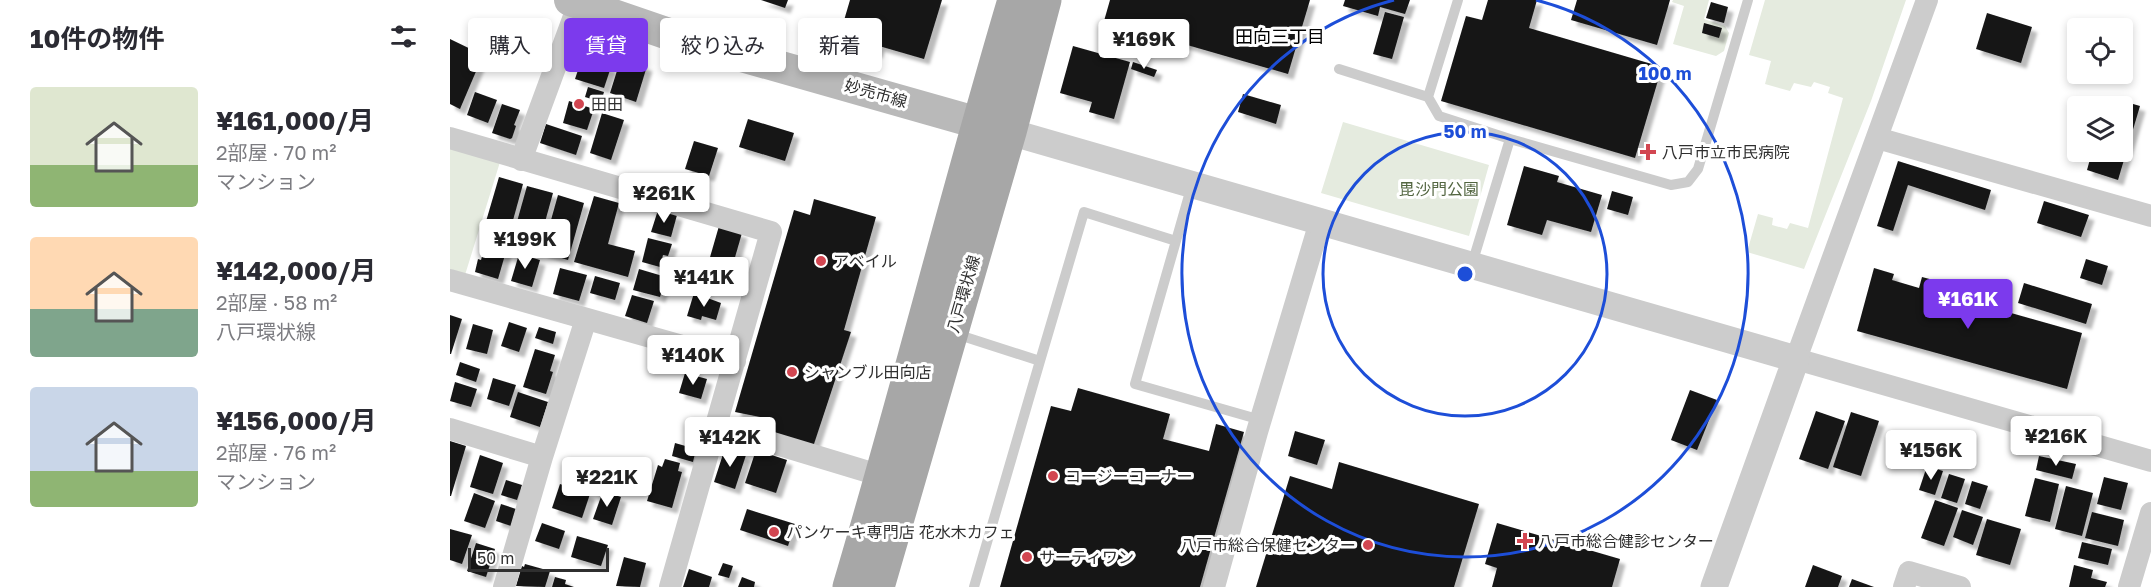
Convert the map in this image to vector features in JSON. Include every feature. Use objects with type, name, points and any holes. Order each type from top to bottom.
[{"type":"main road","name":"八戸環状線","points":[[849,587],[882,476],[977,123],[1014,0]]},
{"type":"main road","name":"八戸環状線","points":[[878,587],[1010,132],[1045,0]]},
{"type":"main road","name":"妙売市線","points":[[576,1],[689,41],[1010,132]]},
{"type":"street","points":[[1714,587],[1927,0]]},
{"type":"street","points":[[521,160],[576,1]]},
{"type":"street","points":[[1010,132],[2151,461]]},
{"type":"street","points":[[450,138],[771,232],[670,587]]},
{"type":"street","points":[[1877,138],[2151,216]]},
{"type":"street","points":[[1214,587],[1320,222]]},
{"type":"street","points":[[450,280],[735,361]]},
{"type":"street","points":[[504,587],[542,457],[586,320]]},
{"type":"street","points":[[717,426],[882,476]]},
{"type":"street","points":[[450,429],[542,457]]},
{"type":"street","points":[[2129,587],[2151,513]]},
{"type":"street","points":[[1904,587],[1909,572],[1960,587]]},
{"type":"lane","points":[[1428,97],[1458,0]]},
{"type":"lane","points":[[1340,69],[1428,97],[1439,116],[1510,139],[1671,185],[1688,182],[1698,169],[1748,0]]},
{"type":"lane","points":[[1472,264],[1510,139]]},
{"type":"lane","points":[[1192,185],[1135,384],[1261,420]]},
{"type":"lane","points":[[974,587],[1084,212],[1176,241]]},
{"type":"lane","points":[[952,333],[1040,361]]},
{"type":"green space","points":[[1673,0],[1709,0],[1704,19],[1725,26],[1729,33],[1724,51],[1716,56],[1673,44],[1684,6],[1672,2]]},
{"type":"green space","points":[[1765,0],[1906,0],[1871,101],[1804,269],[1747,252],[1758,214],[1773,218],[1772,225],[1787,229],[1790,223],[1808,228],[1843,98],[1828,93],[1830,87],[1814,82],[1811,87],[1794,83],[1790,91],[1765,84],[1771,61],[1749,55]]},
{"type":"green space","name":"毘沙門公園","points":[[1343,122],[1489,165],[1469,236],[1321,193]]},
{"type":"green space","points":[[450,147],[500,162],[465,275],[450,271]]},
{"type":"building","points":[[761,0],[788,0],[785,8]]},
{"type":"building","points":[[850,0],[942,0],[924,59],[882,47],[882,18],[845,18]]},
{"type":"building","points":[[1110,0],[1310,0],[1288,74],[1104,21]]},
{"type":"building","points":[[1345,0],[1410,0],[1405,14],[1380,7],[1378,16],[1343,6]]},
{"type":"building","name":"八戸市立市民病院","points":[[1488,0],[1537,0],[1529,28],[1662,67],[1635,158],[1441,101],[1466,16],[1482,20]]},
{"type":"building","points":[[1577,0],[1670,0],[1657,45],[1571,20]]},
{"type":"building","points":[[1711,2],[1728,7],[1724,23],[1706,18]]},
{"type":"building","points":[[1385,12],[1404,17],[1392,59],[1373,54]]},
{"type":"building","points":[[1987,13],[2032,27],[2021,63],[1976,49]]},
{"type":"building","points":[[1704,23],[1722,28],[1719,38],[1702,33]]},
{"type":"building","points":[[450,39],[468,48],[468,72],[476,72],[460,109],[450,104]]},
{"type":"building","points":[[1073,46],[1130,62],[1114,119],[1089,112],[1092,102],[1060,93]]},
{"type":"building","points":[[1133,62],[1157,70],[1154,77],[1131,69]]},
{"type":"building","points":[[577,72],[609,72],[604,88],[575,79]]},
{"type":"building","points":[[617,72],[645,72],[636,102],[610,93]]},
{"type":"building","points":[[588,87],[604,92],[601,102],[585,97]]},
{"type":"building","points":[[475,92],[497,100],[488,123],[467,115]]},
{"type":"building","points":[[1243,94],[1281,105],[1276,124],[1238,112]]},
{"type":"building","points":[[569,101],[594,109],[587,130],[563,123]]},
{"type":"building","points":[[502,104],[520,110],[510,139],[492,133]]},
{"type":"building","points":[[2133,104],[2140,106],[2133,130]]},
{"type":"building","points":[[602,113],[624,120],[611,160],[590,153]]},
{"type":"building","points":[[748,119],[794,133],[785,161],[739,147]]},
{"type":"building","points":[[546,124],[582,136],[576,155],[540,143]]},
{"type":"building","points":[[694,141],[718,148],[709,176],[685,169]]},
{"type":"building","points":[[1898,161],[1991,190],[1985,210],[1908,185],[1893,231],[1877,226]]},
{"type":"building","points":[[2089,162],[2123,162],[2118,180],[2087,170]]},
{"type":"building","points":[[1524,166],[1559,176],[1557,182],[1602,195],[1591,232],[1547,220],[1542,235],[1507,225]]},
{"type":"building","points":[[499,177],[523,184],[507,242],[482,235]]},
{"type":"building","points":[[527,186],[553,193],[537,251],[511,243]]},
{"type":"building","points":[[1612,191],[1633,197],[1628,215],[1607,209]]},
{"type":"building","points":[[558,195],[584,203],[568,260],[542,252]]},
{"type":"building","points":[[594,196],[619,203],[608,244],[635,251],[628,277],[574,262]]},
{"type":"building","points":[[814,199],[876,217],[844,330],[851,332],[813,447],[763,433],[770,419],[735,412],[794,210],[810,215]]},
{"type":"building","points":[[2044,201],[2089,215],[2081,237],[2037,223]]},
{"type":"building","points":[[658,210],[677,215],[671,237],[651,232]]},
{"type":"building","points":[[719,226],[742,233],[727,285],[704,278]]},
{"type":"building","points":[[648,238],[672,244],[668,256],[663,255],[660,267],[642,262]]},
{"type":"building","points":[[486,243],[507,248],[498,279],[475,272],[478,259],[481,260]]},
{"type":"building","points":[[519,254],[540,260],[532,287],[511,281]]},
{"type":"building","points":[[2086,259],[2108,266],[2102,285],[2080,278]]},
{"type":"building","points":[[560,268],[587,275],[579,301],[553,294]]},
{"type":"building","points":[[1874,268],[1894,274],[1892,280],[1919,288],[1922,277],[1941,282],[1938,293],[1983,305],[1985,299],[2006,304],[2004,311],[2082,333],[2067,389],[1857,331]]},
{"type":"building","points":[[639,269],[666,277],[660,297],[633,290]]},
{"type":"building","points":[[595,276],[620,283],[615,300],[590,293]]},
{"type":"building","points":[[2024,283],[2092,304],[2086,324],[2018,303]]},
{"type":"building","points":[[694,293],[721,303],[716,320],[702,316],[701,320],[687,316]]},
{"type":"building","points":[[632,295],[654,301],[647,323],[625,316]]},
{"type":"building","points":[[450,315],[462,319],[451,354],[450,354]]},
{"type":"building","points":[[509,322],[527,328],[519,352],[501,346]]},
{"type":"building","points":[[473,324],[493,330],[487,354],[466,349]]},
{"type":"building","points":[[539,327],[556,332],[553,344],[535,338]]},
{"type":"building","points":[[535,349],[555,355],[550,371],[553,372],[546,394],[523,387]]},
{"type":"building","points":[[460,362],[480,369],[476,382],[456,375]]},
{"type":"building","points":[[685,373],[707,379],[701,399],[679,393]]},
{"type":"building","points":[[493,378],[516,385],[509,406],[487,399]]},
{"type":"building","points":[[455,382],[477,389],[471,407],[450,401]]},
{"type":"building","points":[[1078,388],[1170,414],[1163,439],[1209,451],[1216,424],[1244,432],[1200,587],[1000,587],[1051,406],[1071,411]]},
{"type":"building","points":[[1690,390],[1717,400],[1697,450],[1671,440]]},
{"type":"building","points":[[518,392],[548,402],[540,427],[510,417]]},
{"type":"building","points":[[1816,411],[1845,421],[1828,469],[1799,459]]},
{"type":"building","points":[[1851,412],[1879,421],[1861,476],[1833,467]]},
{"type":"building","points":[[1295,431],[1325,440],[1317,465],[1288,456]]},
{"type":"building","points":[[450,441],[466,446],[451,496],[450,496]]},
{"type":"building","points":[[675,443],[696,449],[693,462],[672,456]]},
{"type":"building","points":[[725,448],[746,455],[735,489],[714,482]]},
{"type":"building","points":[[756,450],[787,460],[776,493],[745,483]]},
{"type":"building","points":[[480,455],[503,463],[493,494],[470,487]]},
{"type":"building","points":[[2039,456],[2076,464],[2072,479],[2036,470]]},
{"type":"building","points":[[665,459],[680,463],[678,471],[682,472],[672,508],[647,501],[658,465],[662,467]]},
{"type":"building","name":"八戸市総合保健センター","points":[[1339,462],[1479,504],[1454,587],[1256,587],[1290,476],[1332,489]]},
{"type":"building","points":[[1927,466],[1943,471],[1935,495],[1919,490]]},
{"type":"building","points":[[1949,474],[1965,479],[1957,503],[1941,498]]},
{"type":"building","points":[[2104,477],[2128,483],[2121,510],[2097,504]]},
{"type":"building","points":[[2035,478],[2059,484],[2050,522],[2025,516]]},
{"type":"building","points":[[506,480],[522,485],[517,500],[501,495]]},
{"type":"building","points":[[1972,481],[1988,486],[1980,509],[1965,504]]},
{"type":"building","points":[[560,484],[590,494],[582,518],[552,508]]},
{"type":"building","points":[[2066,486],[2093,493],[2082,536],[2055,529]]},
{"type":"building","points":[[603,491],[621,497],[612,525],[593,519]]},
{"type":"building","points":[[474,493],[495,501],[485,528],[464,521]]},
{"type":"building","points":[[1935,500],[1958,508],[1944,546],[1921,538]]},
{"type":"building","points":[[501,504],[516,509],[511,526],[496,521]]},
{"type":"building","points":[[747,509],[795,524],[788,546],[740,530]]},
{"type":"building","points":[[1962,510],[1983,517],[1973,545],[1953,537]]},
{"type":"building","points":[[2092,512],[2124,520],[2118,546],[2085,538]]},
{"type":"building","points":[[1987,519],[2021,529],[2010,565],[1976,555]]},
{"type":"building","points":[[542,523],[565,531],[559,549],[535,541]]},
{"type":"building","name":"八戸市総合健診センター","points":[[1497,523],[1620,559],[1612,587],[1492,587],[1497,568],[1485,564]]},
{"type":"building","points":[[450,529],[472,535],[462,564],[450,560]]},
{"type":"building","points":[[577,536],[608,545],[601,566],[571,557]]},
{"type":"building","points":[[2082,542],[2112,549],[2108,565],[2078,558]]},
{"type":"building","points":[[476,543],[495,549],[486,577],[467,571]]},
{"type":"building","points":[[624,557],[646,563],[640,587],[616,586]]},
{"type":"building","points":[[723,563],[733,566],[729,578],[718,575]]},
{"type":"building","points":[[525,564],[550,571],[545,587],[516,586],[522,566],[524,567]]},
{"type":"building","points":[[1813,565],[1842,576],[1838,587],[1805,587]]},
{"type":"building","points":[[2074,565],[2093,570],[2091,578],[2107,582],[2105,587],[2069,587]]},
{"type":"building","points":[[689,569],[712,577],[709,587],[683,587]]},
{"type":"building","points":[[555,577],[566,580],[565,584],[574,587],[552,587]]},
{"type":"building","points":[[742,577],[755,582],[754,587],[738,587]]},
{"type":"building","points":[[1852,579],[1874,587],[1849,587]]},
{"type":"place","name":"田田","points":[[579,104]]},
{"type":"place","name":"八戸市立市民病院","points":[[1648,152]]},
{"type":"place","name":"アベイル","points":[[821,261]]},
{"type":"place","name":"シャンブル田向店","points":[[792,372]]},
{"type":"place","name":"コージーコーナー","points":[[1053,476]]},
{"type":"place","name":"パンケーキ専門店 花水木カフェ","points":[[774,532]]},
{"type":"place","name":"八戸市総合健診センター","points":[[1525,541]]},
{"type":"place","name":"八戸市総合保健センター","points":[[1368,545]]},
{"type":"place","name":"サーティワン","points":[[1027,557]]},
{"type":"district","name":"田向三丁目","points":[[1280,36]]}]
